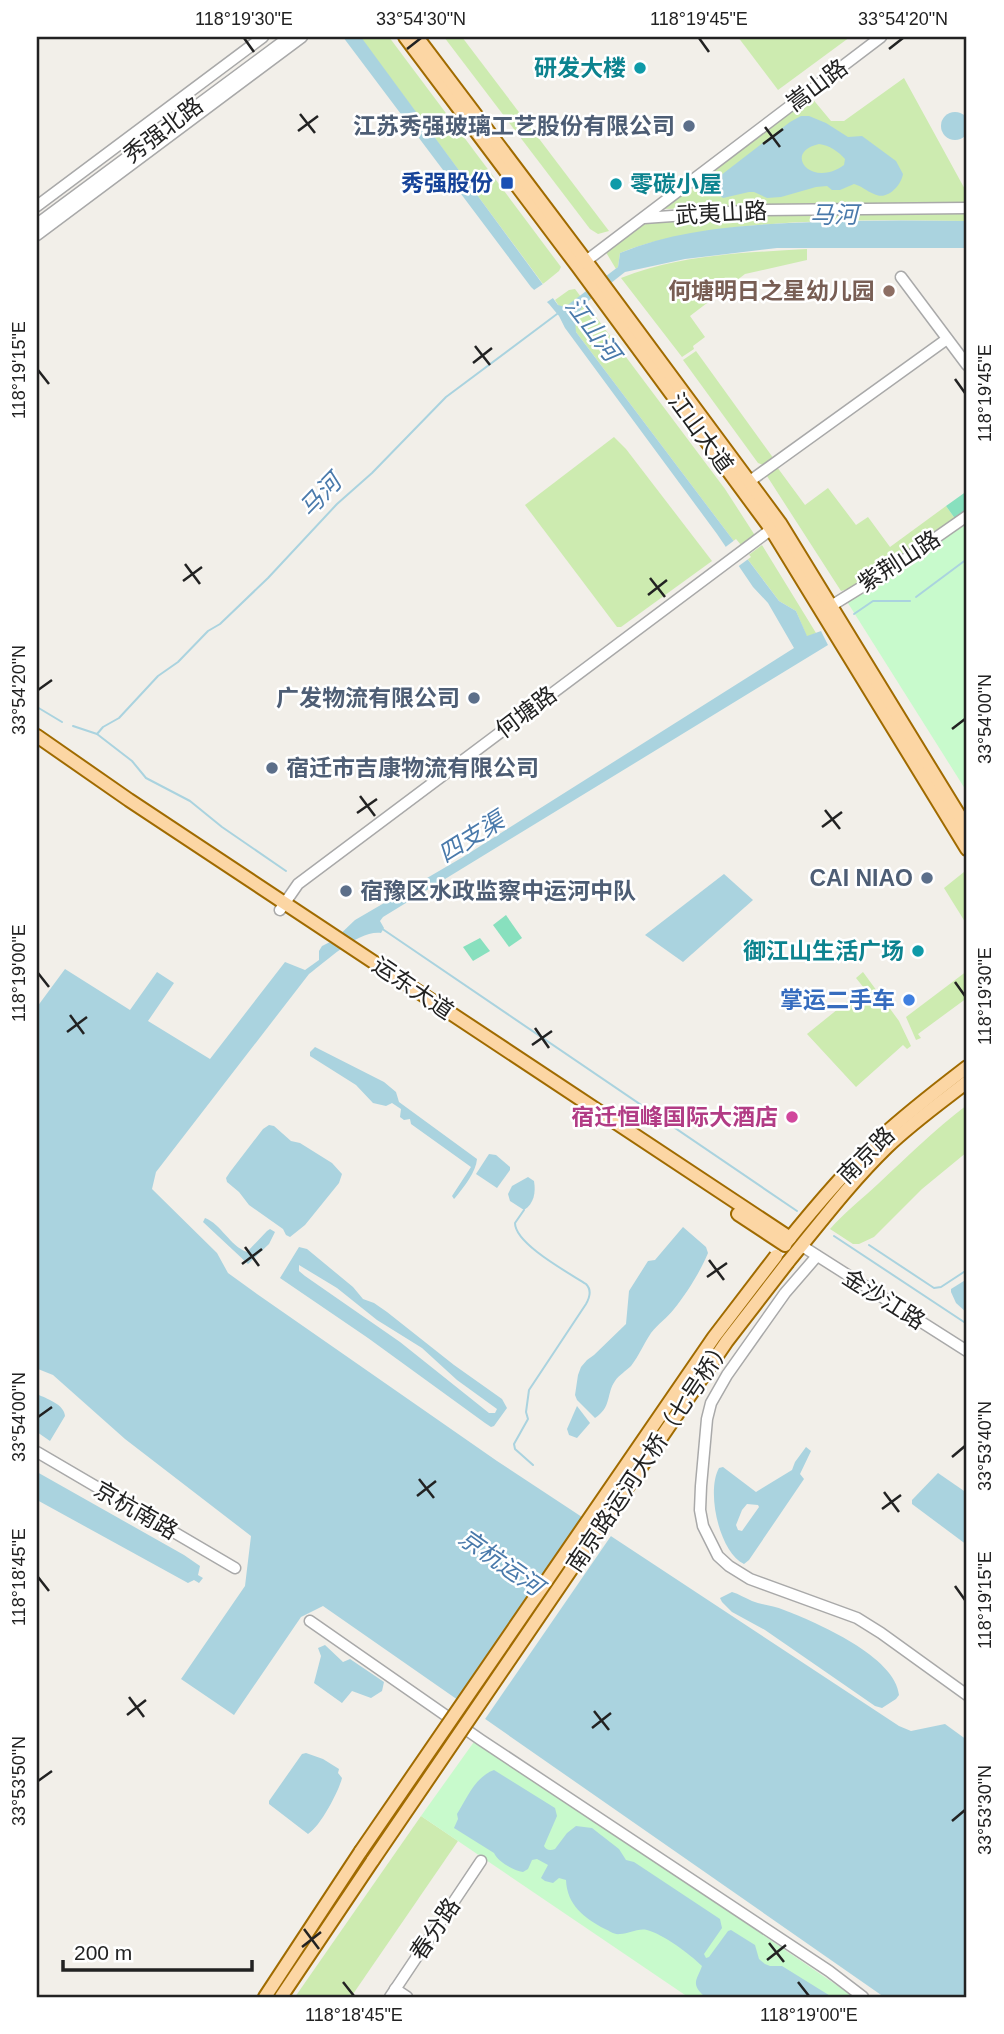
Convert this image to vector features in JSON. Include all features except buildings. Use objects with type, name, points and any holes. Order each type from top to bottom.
[{"type":"main road","name":"江山大道","points":[[405,37],[745,484]]},
{"type":"main road","name":"江山大道","points":[[417,37],[586,261],[776,526],[831,606],[967,828]]},
{"type":"main road","name":"江山大道","points":[[776,526],[967,849]]},
{"type":"main road","name":"运东大道","points":[[37,736],[282,906],[792,1243]]},
{"type":"main road","name":"运东大道","points":[[37,744],[211,864],[282,906]]},
{"type":"main road","name":"南京路","points":[[782,1259],[843,1177],[877,1141],[967,1067]]},
{"type":"main road","name":"南京路","points":[[792,1243],[886,1148],[967,1082]]},
{"type":"main road","name":"南京路运河大桥（七号桥）","points":[[265,1997],[714,1337],[782,1259]]},
{"type":"main road","name":"南京路运河大桥（七号桥）","points":[[281,1997],[782,1259]]},
{"type":"street","points":[[37,206],[263,37]]},
{"type":"street","name":"秀强北路","points":[[37,218],[279,37]]},
{"type":"street","name":"秀强北路","points":[[37,224],[289,37]]},
{"type":"street","points":[[37,235],[302,37]]},
{"type":"street","name":"嵩山路","points":[[586,261],[881,37]]},
{"type":"street","name":"武夷山路","points":[[643,218],[757,210],[967,208]]},
{"type":"street","points":[[901,277],[967,365]]},
{"type":"street","points":[[745,484],[947,339]]},
{"type":"street","name":"紫荆山路","points":[[831,606],[891,569],[967,516]]},
{"type":"street","name":"何塘路","points":[[282,906],[298,884],[776,526]]},
{"type":"street","name":"金沙江路","points":[[792,1243],[967,1351]]},
{"type":"street","points":[[817,1256],[785,1293],[727,1374],[711,1404],[707,1419],[701,1486],[700,1510],[703,1526],[718,1556],[729,1566],[750,1579],[857,1618],[967,1695]]},
{"type":"street","name":"京杭南路","points":[[37,1452],[235,1568]]},
{"type":"street","points":[[310,1621],[491,1747],[829,1970],[863,1997]]},
{"type":"street","name":"春分路","points":[[392,1993],[481,1861]]},
{"type":"street","points":[[392,1993],[407,1997]]},
{"type":"green space","points":[[360,37],[389,37],[561,267],[543,284]]},
{"type":"green space","points":[[444,37],[462,37],[609,231],[598,234],[590,229]]},
{"type":"green space","points":[[738,37],[850,37],[778,90]]},
{"type":"green space","points":[[904,78],[967,193],[967,202],[662,209],[811,97],[831,121],[844,121]]},
{"type":"green space","points":[[778,211],[967,211],[967,221],[805,222],[709,231],[653,242],[620,253],[616,269],[607,254],[606,249],[635,228],[652,222]]},
{"type":"green space","points":[[807,249],[807,260],[745,274],[690,316],[705,337],[682,357],[621,278],[689,259]]},
{"type":"green space","points":[[575,289],[725,489],[756,537],[739,548],[576,332],[555,300]]},
{"type":"green space","points":[[696,351],[774,459],[763,465],[758,463],[683,360]]},
{"type":"green space","points":[[614,437],[712,561],[621,627],[617,627],[525,505]]},
{"type":"green space","points":[[777,467],[805,505],[828,488],[856,525],[868,517],[890,547],[946,506],[956,520],[855,587],[841,591],[765,473]]},
{"type":"green space","points":[[967,491],[967,512],[956,520],[946,506]]},
{"type":"green space","points":[[967,517],[967,792],[846,600]]},
{"type":"green space","points":[[762,545],[816,633],[807,637],[796,611],[779,601],[746,557]]},
{"type":"green space","points":[[964,872],[967,876],[967,925],[944,888]]},
{"type":"green space","points":[[506,915],[522,938],[509,947],[493,925]]},
{"type":"green space","points":[[480,938],[490,951],[473,961],[463,947]]},
{"type":"green space","points":[[967,971],[967,998],[918,1034],[921,1038],[916,1040],[906,1017]]},
{"type":"green space","points":[[863,972],[899,1021],[911,1046],[907,1049],[903,1045],[856,1087],[807,1034],[864,988],[856,978]]},
{"type":"green space","points":[[967,1105],[967,1152],[922,1189],[874,1237],[853,1244],[830,1229],[921,1143]]},
{"type":"green space","points":[[476,1739],[854,1997],[688,1997],[421,1816]]},
{"type":"green space","points":[[421,1816],[458,1841],[351,1997],[295,1997]]},
{"type":"water","name":"京杭运河","points":[[343,37],[361,37],[558,305],[565,307],[618,267],[620,253],[661,239],[724,228],[789,223],[967,221],[967,248],[777,248],[685,259],[625,272],[583,305],[575,321],[576,332],[779,601],[796,611],[807,636],[821,631],[828,645],[383,917],[380,921],[384,928],[381,933],[372,933],[353,941],[309,974],[156,1172],[152,1189],[217,1253],[228,1273],[497,1461],[899,1726],[911,1731],[945,1724],[967,1740],[967,1997],[884,1997],[323,1606],[301,1617],[234,1715],[181,1679],[245,1586],[251,1536],[125,1439],[53,1375],[38,1369],[37,1371],[37,1007],[65,969],[130,1010],[157,972],[174,983],[148,1021],[210,1059],[285,962],[305,970],[319,960],[322,946],[334,940],[355,920],[463,857],[794,648],[768,603],[753,587],[565,328],[559,316],[531,287]]},
{"type":"water","points":[[955,112],[965,116],[969,126],[965,136],[955,140],[945,136],[941,126],[945,116]]},
{"type":"water","points":[[801,116],[809,116],[848,137],[862,136],[896,161],[903,174],[899,183],[893,191],[884,196],[854,184],[840,190],[832,190],[827,186],[816,187],[767,198],[749,192],[723,198],[715,192],[712,188],[716,179]],"holes":[[[823,145],[843,156],[844,165],[821,173],[805,167],[803,154],[808,148]]]},
{"type":"water","points":[[724,874],[753,900],[683,962],[645,935]]},
{"type":"water","points":[[315,1047],[384,1082],[396,1092],[399,1102],[477,1159],[472,1174],[454,1199],[452,1196],[471,1167],[411,1124],[410,1119],[404,1120],[400,1117],[401,1109],[392,1103],[386,1106],[373,1103],[356,1085],[310,1056]]},
{"type":"water","points":[[269,1125],[274,1126],[291,1141],[300,1143],[332,1163],[342,1174],[339,1183],[305,1225],[290,1237],[249,1205],[226,1178],[263,1129]]},
{"type":"water","points":[[489,1154],[496,1155],[510,1167],[497,1188],[476,1174]]},
{"type":"water","points":[[528,1177],[534,1181],[534,1193],[532,1201],[524,1210],[510,1201],[508,1194],[512,1186]]},
{"type":"water","points":[[205,1218],[247,1252],[267,1231],[270,1229],[275,1232],[269,1244],[248,1264],[203,1222]]},
{"type":"water","points":[[683,1227],[706,1247],[708,1253],[705,1260],[679,1303],[651,1333],[631,1366],[615,1381],[604,1409],[595,1418],[575,1395],[581,1367],[626,1324],[629,1291],[648,1261],[655,1260]]},
{"type":"water","points":[[299,1247],[307,1249],[353,1287],[363,1299],[387,1312],[502,1399],[507,1408],[491,1427],[280,1278]],"holes":[[[299,1265],[337,1288],[377,1320],[422,1348],[457,1380],[497,1409],[495,1413],[489,1413],[400,1342],[305,1276],[299,1271]]]},
{"type":"water","points":[[967,1279],[967,1313],[956,1303],[951,1289]]},
{"type":"water","points":[[37,1394],[54,1402],[64,1412],[65,1416],[50,1441],[37,1432]]},
{"type":"water","points":[[577,1406],[590,1423],[577,1438],[569,1435],[567,1429]]},
{"type":"water","points":[[806,1447],[811,1451],[800,1474],[804,1479],[744,1564],[728,1547],[717,1520],[714,1491],[719,1468],[723,1467],[756,1492],[792,1470]],"holes":[[[747,1504],[758,1505],[742,1531],[738,1530],[736,1525],[742,1510]]]},
{"type":"water","points":[[37,1472],[184,1555],[200,1566],[198,1575],[203,1578],[199,1583],[194,1580],[188,1583],[37,1500]]},
{"type":"water","points":[[938,1473],[967,1493],[967,1545],[912,1504],[912,1500]]},
{"type":"water","points":[[732,1592],[798,1616],[852,1643],[884,1667],[895,1681],[899,1695],[882,1708],[875,1706],[765,1630],[732,1612],[720,1598]]},
{"type":"water","points":[[325,1645],[343,1662],[350,1659],[384,1682],[382,1691],[371,1698],[352,1691],[342,1703],[314,1683],[321,1656],[318,1648]]},
{"type":"water","points":[[306,1753],[339,1769],[338,1773],[342,1778],[328,1808],[308,1834],[269,1804],[302,1754]]},
{"type":"water","points":[[494,1770],[555,1808],[557,1816],[544,1846],[547,1849],[555,1849],[576,1826],[592,1828],[619,1849],[626,1860],[634,1862],[720,1919],[722,1928],[704,1954],[706,1958],[731,1930],[755,1945],[759,1959],[765,1964],[782,1966],[832,1997],[705,1997],[696,1985],[702,1966],[676,1945],[647,1930],[618,1934],[597,1925],[573,1904],[566,1880],[559,1878],[553,1883],[541,1878],[548,1865],[537,1859],[532,1860],[528,1869],[523,1872],[506,1865],[494,1853],[454,1828],[457,1814],[472,1789],[487,1773]]},
{"type":"pier","points":[[546,282],[556,296],[544,304],[531,292]]},
{"type":"pier","points":[[736,539],[751,557],[736,568],[723,549]]},
{"type":"pier","points":[[585,1514],[613,1533],[483,1722],[455,1703]]},
{"type":"waterway","name":"马河","points":[[97,734],[103,727],[119,718],[158,676],[178,662],[208,631],[220,624],[268,578],[337,504],[372,473],[446,397],[557,314]]},
{"type":"waterway","name":"四支渠","points":[[916,597],[967,559]]},
{"type":"waterway","name":"四支渠","points":[[854,614],[873,601],[910,601]]},
{"type":"waterway","points":[[37,707],[62,722]]},
{"type":"waterway","points":[[73,726],[97,734],[132,761],[146,778],[190,801],[222,827],[286,871]]},
{"type":"waterway","points":[[381,928],[797,1211]]},
{"type":"waterway","points":[[524,1210],[515,1223],[524,1240],[544,1257],[586,1284],[590,1291],[586,1304],[529,1390],[526,1412],[528,1419],[514,1444],[515,1449],[533,1465]]},
{"type":"waterway","points":[[834,1236],[967,1324]]},
{"type":"waterway","points":[[869,1245],[934,1288],[941,1287],[967,1270]]},
{"type":"place","name":"研发大楼","points":[[640,68]]},
{"type":"place","name":"江苏秀强玻璃工艺股份有限公司","points":[[689,126]]},
{"type":"place","name":"秀强股份","points":[[507,183]]},
{"type":"place","name":"零碳小屋","points":[[616,184]]},
{"type":"place","name":"何塘明日之星幼儿园","points":[[889,291]]},
{"type":"place","name":"广发物流有限公司","points":[[474,698]]},
{"type":"place","name":"宿迁市吉康物流有限公司","points":[[272,768]]},
{"type":"place","name":"CAI NIAO","points":[[927,878]]},
{"type":"place","name":"宿豫区水政监察中运河中队","points":[[346,891]]},
{"type":"place","name":"御江山生活广场","points":[[918,951]]},
{"type":"place","name":"掌运二手车","points":[[909,1000]]},
{"type":"place","name":"宿迁恒峰国际大酒店","points":[[792,1117]]},
{"type":"water label","name":"江山河","points":[[593,329]]}]
